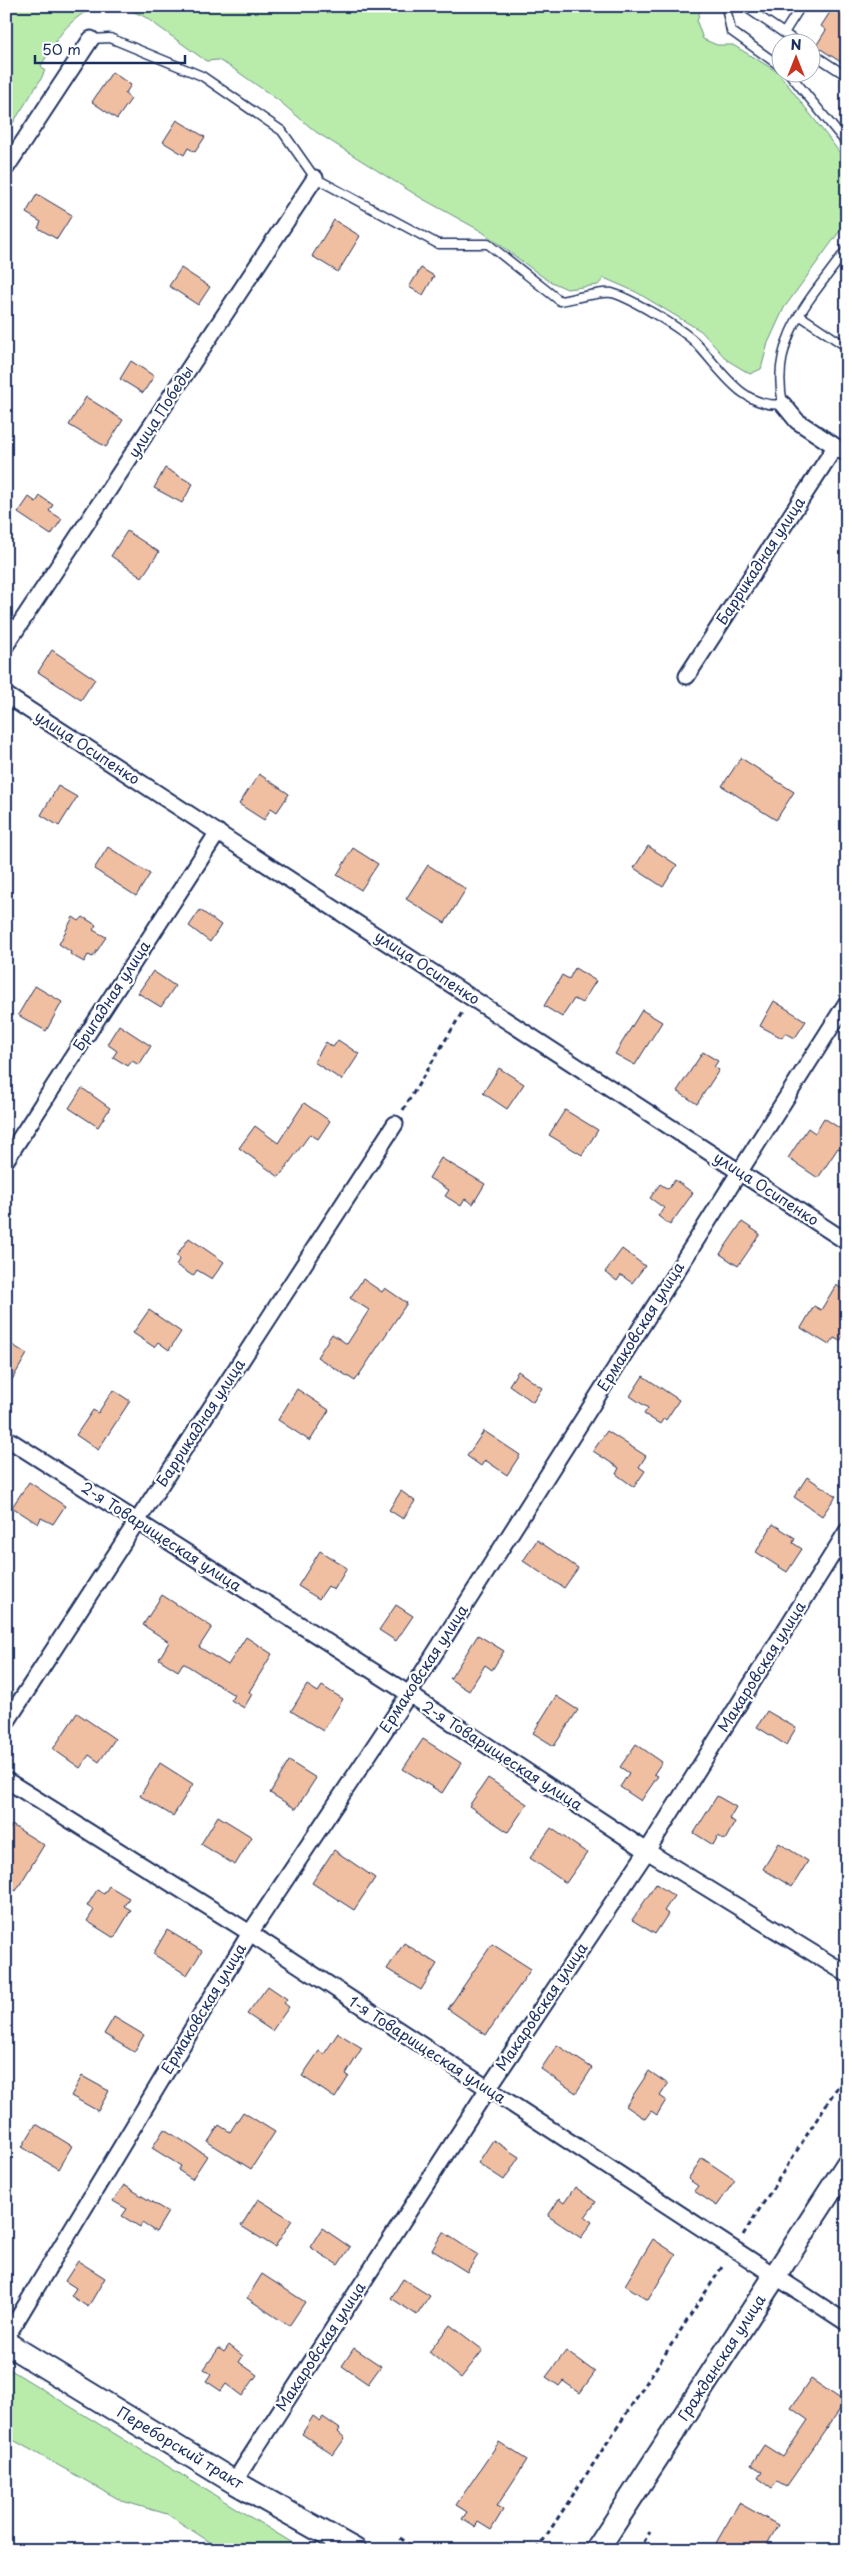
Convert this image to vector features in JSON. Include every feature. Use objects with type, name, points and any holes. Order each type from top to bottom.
[{"type":"main road","name":"Гражданская улица","points":[[597,2550],[847,2165]]},
{"type":"main road","name":"Переборский тракт","points":[[6,2343],[234,2482],[355,2550]]},
{"type":"street","points":[[6,168],[91,39]]},
{"type":"street","name":"улица Победы","points":[[6,645],[315,178]]},
{"type":"street","points":[[783,404],[797,421],[841,451]]},
{"type":"street","name":"Баррикадная улица","points":[[687,676],[841,451]]},
{"type":"street","name":"улица Осипенко","points":[[6,695],[847,1242]]},
{"type":"street","name":"Бригадная улица","points":[[6,1160],[218,832]]},
{"type":"street","name":"Ермаковская улица","points":[[6,2338],[250,1933],[409,1694],[847,1002]]},
{"type":"street","name":"Баррикадная улица","points":[[6,1723],[394,1124]]},
{"type":"street","name":"2-я Товарищеская улица","points":[[6,1438],[409,1694],[647,1851],[847,1974]]},
{"type":"street","name":"Макаровская улица","points":[[234,2482],[487,2090],[647,1851],[847,1531]]},
{"type":"street","name":"1-я Товарищеская улица","points":[[6,1780],[250,1933],[487,2090],[847,2323]]},
{"type":"lane","points":[[729,6],[727,12],[731,31],[770,59]]},
{"type":"lane","points":[[744,6],[783,32]]},
{"type":"lane","points":[[785,32],[801,6]]},
{"type":"lane","points":[[91,39],[110,38],[202,76],[282,131],[315,178],[438,244],[488,244],[560,301],[611,293],[671,323],[694,341],[725,378],[760,404],[783,404],[778,376],[782,350],[799,315],[847,248]]},
{"type":"lane","points":[[820,58],[847,76]]},
{"type":"lane","points":[[796,82],[847,144]]},
{"type":"lane","points":[[799,315],[847,346]]},
{"type":"path","points":[[394,1124],[472,997]]},
{"type":"path","points":[[537,2550],[847,2072]]},
{"type":"path","points":[[639,2550],[650,2532]]},
{"type":"path","points":[[400,2538],[418,2550]]},
{"type":"green space","points":[[6,6],[96,6],[77,18],[63,31],[41,66],[45,70],[41,79],[6,134]]},
{"type":"green space","points":[[121,6],[701,6],[697,22],[703,39],[717,45],[733,45],[770,67],[770,82],[786,82],[847,162],[847,221],[784,308],[768,343],[761,369],[750,374],[727,360],[701,331],[636,292],[604,278],[598,285],[567,289],[547,280],[481,231],[421,198],[316,132],[278,100],[231,67],[218,60],[206,61],[145,17]]},
{"type":"green space","points":[[6,2367],[304,2550],[222,2550],[167,2514],[122,2501],[6,2436]]},
{"type":"building","points":[[834,6],[847,6],[847,66],[820,49],[820,40],[826,30],[821,26]]},
{"type":"building","points":[[112,72],[131,85],[125,94],[131,99],[117,119],[92,102]]},
{"type":"building","points":[[177,120],[205,137],[195,152],[188,148],[184,155],[163,142]]},
{"type":"building","points":[[37,194],[72,215],[57,239],[38,228],[41,222],[26,213]]},
{"type":"building","points":[[334,220],[360,236],[338,272],[312,256]]},
{"type":"building","points":[[181,268],[210,287],[198,305],[169,286]]},
{"type":"building","points":[[421,268],[434,276],[423,295],[409,287]]},
{"type":"building","points":[[131,361],[154,376],[143,393],[120,379]]},
{"type":"building","points":[[86,397],[123,420],[106,447],[69,425]]},
{"type":"building","points":[[165,468],[193,484],[182,503],[154,488]]},
{"type":"building","points":[[40,496],[53,505],[49,511],[62,519],[51,535],[18,513],[29,497],[36,502]]},
{"type":"building","points":[[127,531],[159,552],[142,577],[111,556]]},
{"type":"building","points":[[52,650],[95,679],[81,700],[38,672]]},
{"type":"building","points":[[741,758],[794,792],[776,820],[722,786]]},
{"type":"building","points":[[259,774],[289,794],[277,812],[271,808],[264,820],[239,804]]},
{"type":"building","points":[[58,786],[77,797],[59,826],[41,815]]},
{"type":"building","points":[[648,846],[677,865],[663,887],[634,868]]},
{"type":"building","points":[[108,847],[150,874],[136,896],[94,869]]},
{"type":"building","points":[[353,848],[378,864],[361,890],[337,875]]},
{"type":"building","points":[[428,865],[466,889],[445,923],[406,899]]},
{"type":"building","points":[[200,910],[221,925],[210,942],[189,926]]},
{"type":"building","points":[[73,917],[79,921],[83,917],[96,925],[93,930],[106,937],[93,957],[88,955],[84,962],[70,954],[71,952],[59,944]]},
{"type":"building","points":[[575,968],[596,981],[582,1003],[574,999],[562,1017],[544,1006],[562,975],[569,979]]},
{"type":"building","points":[[153,971],[175,986],[161,1007],[138,993]]},
{"type":"building","points":[[35,986],[62,1002],[46,1031],[18,1015]]},
{"type":"building","points":[[774,1001],[806,1021],[795,1038],[785,1033],[782,1038],[760,1026]]},
{"type":"building","points":[[642,1010],[662,1022],[635,1065],[615,1054]]},
{"type":"building","points":[[119,1025],[151,1046],[139,1065],[132,1061],[128,1066],[113,1057],[117,1051],[107,1044]]},
{"type":"building","points":[[338,1040],[359,1054],[342,1080],[314,1062],[326,1042],[333,1047]]},
{"type":"building","points":[[703,1052],[718,1061],[714,1067],[719,1070],[697,1104],[677,1091]]},
{"type":"building","points":[[499,1068],[524,1084],[507,1109],[483,1093]]},
{"type":"building","points":[[82,1088],[110,1108],[98,1127],[69,1108]]},
{"type":"building","points":[[304,1103],[330,1121],[318,1139],[310,1134],[279,1177],[239,1148],[255,1126],[278,1143]]},
{"type":"building","points":[[565,1110],[598,1130],[582,1155],[549,1135]]},
{"type":"building","points":[[824,1118],[847,1133],[847,1153],[838,1148],[818,1178],[788,1158],[808,1128],[815,1133]]},
{"type":"building","points":[[441,1158],[485,1184],[473,1204],[465,1199],[461,1206],[445,1196],[449,1190],[429,1178]]},
{"type":"building","points":[[675,1180],[693,1193],[670,1225],[658,1216],[664,1208],[650,1198],[660,1184],[668,1189]]},
{"type":"building","points":[[742,1222],[760,1234],[738,1266],[720,1254]]},
{"type":"building","points":[[189,1238],[224,1262],[212,1279],[197,1270],[193,1276],[176,1265],[180,1258],[176,1256]]},
{"type":"building","points":[[622,1249],[645,1266],[632,1283],[621,1275],[617,1281],[605,1272]]},
{"type":"building","points":[[363,1279],[382,1292],[385,1288],[407,1303],[355,1381],[317,1357],[332,1334],[347,1344],[369,1310],[350,1298]]},
{"type":"building","points":[[836,1285],[847,1292],[847,1330],[840,1341],[834,1338],[829,1345],[801,1328],[814,1306],[821,1310]]},
{"type":"building","points":[[149,1310],[181,1332],[169,1350],[158,1342],[154,1347],[133,1333]]},
{"type":"building","points":[[6,1341],[27,1354],[6,1390]]},
{"type":"building","points":[[518,1371],[542,1388],[533,1402],[509,1385]]},
{"type":"building","points":[[643,1376],[679,1400],[666,1420],[664,1418],[660,1424],[644,1414],[648,1408],[630,1396]]},
{"type":"building","points":[[297,1389],[329,1410],[310,1441],[278,1420]]},
{"type":"building","points":[[113,1390],[130,1401],[98,1450],[76,1435],[93,1410],[98,1413]]},
{"type":"building","points":[[484,1431],[520,1455],[507,1475],[485,1460],[481,1466],[467,1456]]},
{"type":"building","points":[[607,1431],[646,1456],[639,1467],[645,1471],[634,1487],[616,1474],[619,1468],[593,1451]]},
{"type":"building","points":[[807,1477],[836,1496],[822,1516],[794,1497]]},
{"type":"building","points":[[29,1482],[65,1506],[53,1524],[41,1518],[38,1524],[12,1507]]},
{"type":"building","points":[[401,1491],[415,1501],[403,1519],[389,1510]]},
{"type":"building","points":[[773,1524],[795,1538],[793,1543],[802,1549],[787,1572],[756,1552]]},
{"type":"building","points":[[537,1540],[578,1568],[564,1588],[523,1561]]},
{"type":"building","points":[[320,1551],[347,1568],[334,1590],[328,1586],[319,1599],[298,1586]]},
{"type":"building","points":[[162,1595],[212,1627],[199,1647],[228,1665],[246,1637],[272,1654],[249,1692],[252,1694],[244,1708],[231,1700],[234,1695],[183,1663],[178,1671],[159,1659],[169,1642],[143,1625]]},
{"type":"building","points":[[396,1605],[413,1616],[396,1641],[379,1630]]},
{"type":"building","points":[[478,1635],[504,1651],[492,1670],[485,1665],[469,1691],[450,1679]]},
{"type":"building","points":[[307,1685],[318,1692],[322,1686],[343,1699],[323,1731],[291,1711]]},
{"type":"building","points":[[556,1696],[578,1710],[554,1746],[533,1733]]},
{"type":"building","points":[[767,1711],[796,1728],[786,1745],[757,1727]]},
{"type":"building","points":[[77,1713],[115,1739],[99,1762],[89,1755],[80,1768],[53,1749]]},
{"type":"building","points":[[423,1739],[461,1763],[442,1793],[403,1769]]},
{"type":"building","points":[[636,1744],[662,1762],[654,1774],[658,1776],[641,1801],[620,1787],[629,1773],[620,1767]]},
{"type":"building","points":[[289,1761],[316,1778],[296,1809],[270,1793]]},
{"type":"building","points":[[160,1763],[193,1784],[173,1816],[140,1796]]},
{"type":"building","points":[[488,1778],[527,1804],[508,1832],[469,1806]]},
{"type":"building","points":[[717,1796],[736,1807],[729,1819],[735,1822],[725,1840],[718,1836],[713,1845],[694,1833]]},
{"type":"building","points":[[218,1816],[252,1837],[235,1865],[201,1844]]},
{"type":"building","points":[[12,1825],[44,1845],[16,1891],[6,1885],[6,1834]]},
{"type":"building","points":[[551,1828],[587,1853],[566,1883],[530,1858]]},
{"type":"building","points":[[779,1843],[808,1861],[792,1887],[763,1869]]},
{"type":"building","points":[[334,1850],[375,1878],[354,1910],[312,1883]]},
{"type":"building","points":[[656,1884],[674,1896],[664,1911],[668,1914],[655,1934],[632,1920]]},
{"type":"building","points":[[109,1886],[129,1898],[124,1906],[131,1910],[114,1938],[87,1921],[94,1910],[87,1906],[97,1890],[104,1894]]},
{"type":"building","points":[[167,1930],[202,1951],[187,1975],[153,1954]]},
{"type":"building","points":[[404,1943],[437,1964],[421,1990],[387,1969]]},
{"type":"building","points":[[492,1944],[531,1969],[486,2035],[448,2009]]},
{"type":"building","points":[[268,1986],[287,1999],[284,2003],[289,2007],[272,2031],[247,2014]]},
{"type":"building","points":[[114,2017],[144,2035],[134,2052],[104,2034]]},
{"type":"building","points":[[338,2033],[362,2048],[346,2074],[349,2076],[335,2098],[302,2076],[319,2051],[324,2054]]},
{"type":"building","points":[[557,2045],[592,2068],[576,2093],[541,2069]]},
{"type":"building","points":[[649,2071],[668,2084],[660,2096],[666,2100],[657,2115],[651,2111],[645,2119],[626,2106]]},
{"type":"building","points":[[82,2076],[109,2091],[98,2111],[71,2096]]},
{"type":"building","points":[[243,2112],[275,2132],[251,2169],[208,2142],[219,2125],[230,2132]]},
{"type":"building","points":[[36,2124],[72,2146],[58,2169],[22,2147]]},
{"type":"building","points":[[164,2129],[207,2156],[192,2179],[178,2170],[181,2166],[152,2148]]},
{"type":"building","points":[[493,2140],[519,2157],[504,2180],[478,2163]]},
{"type":"building","points":[[702,2158],[735,2180],[717,2206],[694,2191],[698,2186],[688,2179]]},
{"type":"building","points":[[124,2185],[168,2212],[156,2232],[142,2223],[140,2227],[122,2216],[127,2209],[113,2201]]},
{"type":"building","points":[[575,2187],[596,2202],[585,2217],[592,2222],[581,2238],[548,2216],[559,2199],[564,2203]]},
{"type":"building","points":[[258,2199],[292,2220],[275,2247],[241,2226]]},
{"type":"building","points":[[322,2228],[350,2247],[338,2265],[310,2247]]},
{"type":"building","points":[[443,2232],[478,2255],[467,2272],[432,2250]]},
{"type":"building","points":[[653,2239],[676,2254],[648,2300],[625,2285]]},
{"type":"building","points":[[78,2261],[105,2278],[88,2307],[71,2296],[76,2288],[65,2281]]},
{"type":"building","points":[[262,2274],[305,2302],[289,2326],[247,2298]]},
{"type":"building","points":[[403,2279],[430,2296],[417,2315],[391,2298]]},
{"type":"building","points":[[450,2325],[483,2350],[461,2378],[429,2352]]},
{"type":"building","points":[[229,2345],[243,2356],[239,2362],[257,2375],[242,2396],[226,2384],[221,2391],[206,2381],[211,2374],[204,2369],[219,2348],[224,2352]]},
{"type":"building","points":[[354,2348],[381,2366],[368,2384],[342,2366]]},
{"type":"building","points":[[566,2351],[595,2372],[580,2393],[563,2381],[559,2386],[546,2377]]},
{"type":"building","points":[[811,2379],[845,2402],[786,2487],[777,2482],[772,2488],[758,2478],[762,2472],[751,2465],[764,2445],[783,2457],[808,2420],[791,2408]]},
{"type":"building","points":[[313,2416],[320,2421],[323,2417],[340,2429],[338,2432],[345,2438],[333,2455],[302,2434]]},
{"type":"building","points":[[499,2442],[527,2460],[497,2506],[503,2510],[491,2530],[478,2522],[475,2527],[462,2519],[467,2512],[456,2505]]},
{"type":"building","points":[[739,2503],[778,2525],[764,2550],[728,2550],[716,2543]]}]
